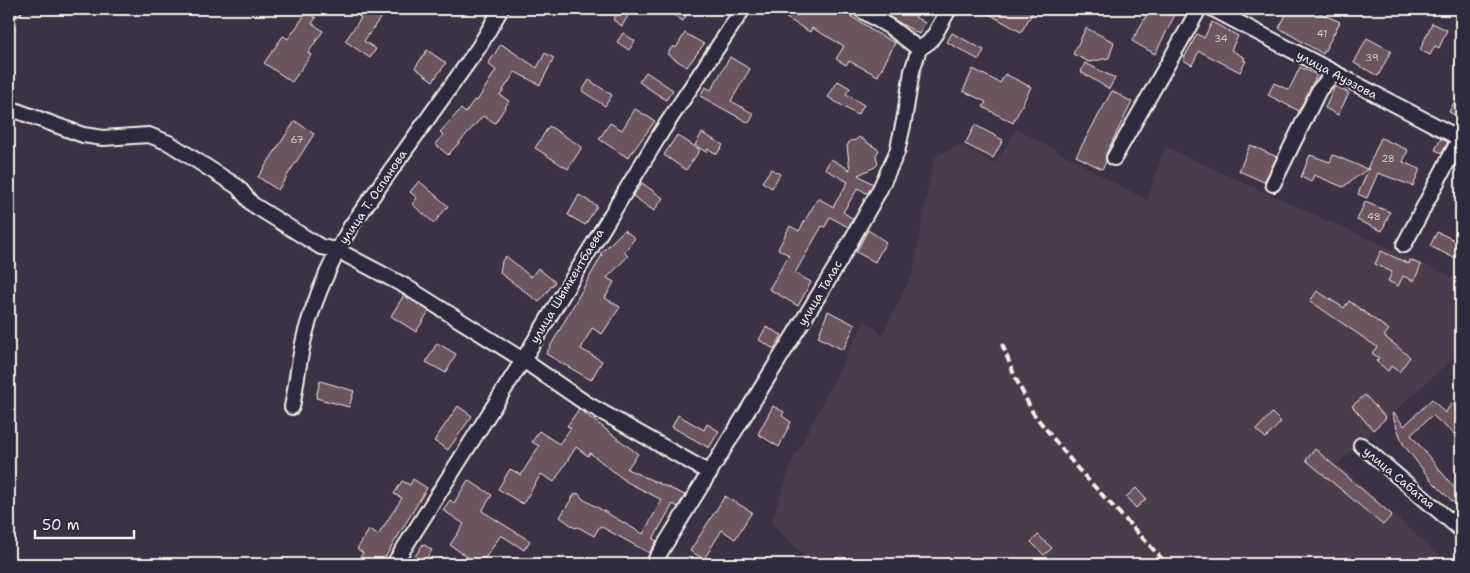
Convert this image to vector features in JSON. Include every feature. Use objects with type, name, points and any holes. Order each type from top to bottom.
[{"type":"street","points":[[9,11],[14,9]]},
{"type":"street","name":"улица Т. Оспанова","points":[[292,407],[305,333],[320,289],[337,250],[351,226],[479,47],[501,9]]},
{"type":"street","name":"улица Шымкентбаева","points":[[394,564],[523,360],[646,156],[743,9]]},
{"type":"street","name":"улица Талас","points":[[653,564],[839,262],[879,191],[896,152],[904,122],[912,71],[919,49],[935,34],[949,9]]},
{"type":"street","points":[[1114,158],[1198,9]]},
{"type":"street","name":"улица Ауэзова","points":[[1213,9],[1333,74],[1461,139]]},
{"type":"street","points":[[861,10],[890,27],[919,49]]},
{"type":"street","points":[[1273,184],[1319,90],[1333,74]]},
{"type":"street","points":[[9,108],[83,135],[104,138],[148,135],[169,143],[238,187],[252,204],[269,216],[321,247],[337,250],[405,286],[523,360],[584,402],[710,472]]},
{"type":"street","points":[[1404,245],[1461,139]]},
{"type":"street","name":"улица Сабатая","points":[[1361,445],[1461,530]]},
{"type":"shaded area","points":[[1017,129],[1147,200],[1165,147],[1461,281],[1461,351],[1337,464],[1449,564],[813,564],[771,523],[792,462],[865,320],[882,335],[913,272],[934,157],[960,145],[995,163]]},
{"type":"building","points":[[363,9],[375,9],[383,14],[364,41],[376,49],[370,58],[345,41],[361,18],[358,16]]},
{"type":"building","points":[[620,9],[632,9],[622,26],[613,20]]},
{"type":"building","points":[[664,9],[690,9],[683,21]]},
{"type":"building","points":[[788,9],[839,9],[869,29],[895,43],[878,76],[849,61],[846,65],[836,59],[844,46],[812,28],[810,32],[783,16]]},
{"type":"building","points":[[876,9],[919,9],[915,17],[925,23],[919,34]]},
{"type":"building","points":[[980,9],[1035,9],[1021,32]]},
{"type":"building","points":[[1150,9],[1178,9],[1155,54],[1132,41]]},
{"type":"building","points":[[1289,9],[1311,9],[1340,22],[1323,54],[1279,28]]},
{"type":"building","points":[[307,12],[316,18],[312,23],[323,31],[308,53],[311,55],[292,82],[264,63],[283,36],[288,39]]},
{"type":"building","points":[[1212,22],[1238,36],[1231,50],[1245,58],[1243,60],[1246,61],[1240,72],[1199,51],[1192,65],[1183,60],[1197,34],[1204,38]]},
{"type":"building","points":[[1432,23],[1447,30],[1439,48],[1435,46],[1430,55],[1420,50]]},
{"type":"building","points":[[1086,28],[1114,42],[1109,58],[1089,62],[1073,54]]},
{"type":"building","points":[[623,33],[635,41],[629,50],[617,42]]},
{"type":"building","points":[[685,33],[704,44],[687,67],[667,54],[673,46],[676,48]]},
{"type":"building","points":[[952,33],[984,50],[979,60],[947,42]]},
{"type":"building","points":[[1367,38],[1391,51],[1378,76],[1354,63]]},
{"type":"building","points":[[501,44],[537,68],[545,53],[554,58],[540,85],[515,72],[500,95],[509,101],[495,123],[483,116],[448,155],[435,144],[443,135],[440,132],[461,109],[465,113],[474,100],[477,101],[496,70],[488,64]]},
{"type":"building","points":[[427,50],[446,63],[433,81],[415,68]]},
{"type":"building","points":[[730,57],[750,69],[731,101],[754,114],[749,123],[700,96],[705,87],[711,90]]},
{"type":"building","points":[[1085,63],[1115,78],[1109,89],[1081,72]]},
{"type":"building","points":[[1300,67],[1317,75],[1299,111],[1268,95],[1274,83],[1289,90]]},
{"type":"building","points":[[973,69],[1000,83],[1005,74],[1031,87],[1013,123],[983,107],[986,102],[963,91]]},
{"type":"building","points":[[646,72],[673,90],[666,100],[639,82]]},
{"type":"building","points":[[589,80],[612,95],[605,106],[582,91]]},
{"type":"building","points":[[838,81],[850,88],[846,94],[864,105],[857,115],[828,97]]},
{"type":"building","points":[[1335,86],[1349,93],[1338,115],[1325,108]]},
{"type":"building","points":[[1461,89],[1461,118],[1449,112]]},
{"type":"building","points":[[1112,91],[1132,102],[1106,154],[1106,162],[1102,169],[1076,156]]},
{"type":"building","points":[[635,109],[655,121],[628,158],[599,139],[610,123],[622,130]]},
{"type":"building","points":[[295,121],[314,134],[278,190],[258,177]]},
{"type":"building","points":[[975,125],[1003,140],[993,158],[965,144]]},
{"type":"building","points":[[549,126],[582,147],[568,169],[535,148]]},
{"type":"building","points":[[702,133],[723,145],[717,154],[708,149],[706,152],[695,145]]},
{"type":"building","points":[[677,135],[700,150],[686,170],[664,155]]},
{"type":"building","points":[[859,137],[879,150],[876,155],[878,164],[858,175],[873,184],[868,194],[858,188],[843,212],[853,219],[848,227],[830,217],[825,227],[822,226],[795,273],[811,282],[798,306],[769,289],[789,255],[778,249],[790,226],[799,231],[818,198],[833,207],[848,182],[825,169],[831,159],[850,170],[847,146],[850,141],[856,140]]},
{"type":"building","points":[[1381,138],[1408,150],[1403,162],[1420,169],[1413,186],[1378,173],[1367,198],[1358,194],[1369,168],[1343,187],[1314,175],[1311,182],[1301,177],[1310,155],[1330,162],[1333,155],[1367,169]]},
{"type":"building","points":[[1441,138],[1448,142],[1442,153],[1435,150]]},
{"type":"building","points":[[1250,145],[1277,157],[1264,182],[1239,171]]},
{"type":"building","points":[[771,169],[780,174],[772,188],[762,182]]},
{"type":"building","points":[[419,181],[448,206],[434,223],[412,204],[417,198],[410,192]]},
{"type":"building","points":[[642,183],[663,198],[654,211],[633,196]]},
{"type":"building","points":[[579,195],[597,206],[585,225],[568,215]]},
{"type":"building","points":[[1365,202],[1390,212],[1382,231],[1357,220]]},
{"type":"building","points":[[624,230],[635,238],[624,252],[628,256],[607,278],[614,282],[605,298],[620,307],[602,334],[592,328],[581,349],[602,361],[591,380],[546,354],[602,255],[600,254]]},
{"type":"building","points":[[868,230],[886,242],[875,262],[856,252]]},
{"type":"building","points":[[1437,232],[1461,243],[1454,258],[1430,246]]},
{"type":"building","points":[[1381,251],[1409,264],[1410,260],[1421,265],[1414,281],[1403,276],[1398,286],[1388,281],[1392,272],[1375,264]]},
{"type":"building","points":[[506,256],[531,277],[538,268],[555,282],[539,302],[500,273],[502,261]]},
{"type":"building","points":[[1317,291],[1344,308],[1349,301],[1389,330],[1384,336],[1410,357],[1399,372],[1391,366],[1388,371],[1376,361],[1379,358],[1372,353],[1377,347],[1310,301]]},
{"type":"building","points":[[404,295],[429,311],[416,332],[391,316]]},
{"type":"building","points":[[828,311],[855,325],[843,350],[818,337]]},
{"type":"building","points":[[766,327],[782,335],[774,349],[759,340]]},
{"type":"building","points":[[437,343],[456,354],[446,373],[426,362]]},
{"type":"building","points":[[320,381],[354,391],[349,407],[316,398]]},
{"type":"building","points":[[1365,395],[1386,418],[1373,430],[1352,406]]},
{"type":"building","points":[[1432,399],[1445,413],[1452,403],[1461,411],[1461,440],[1432,415],[1411,435],[1461,496],[1455,504],[1430,479],[1403,444],[1392,414],[1394,413],[1404,426]]},
{"type":"building","points":[[458,406],[472,416],[448,450],[434,441]]},
{"type":"building","points":[[773,406],[784,412],[782,416],[791,422],[779,447],[758,434]]},
{"type":"building","points":[[579,409],[638,454],[627,469],[685,495],[678,507],[673,504],[653,539],[657,541],[649,553],[600,526],[594,536],[578,527],[575,528],[560,517],[574,495],[578,493],[583,499],[643,534],[662,500],[627,482],[590,453],[588,456],[576,447],[554,482],[541,474],[523,504],[498,489],[510,469],[521,475],[539,446],[532,442],[539,431],[559,444],[571,428],[567,426]]},
{"type":"building","points":[[1272,413],[1281,422],[1266,438],[1256,430]]},
{"type":"building","points":[[678,415],[704,430],[707,424],[719,431],[709,448],[672,427]]},
{"type":"building","points":[[1315,449],[1392,515],[1383,525],[1306,460]]},
{"type":"building","points":[[413,479],[427,488],[381,564],[355,564],[363,553],[357,549],[369,530],[378,535],[402,498],[394,494],[402,481],[410,485]]},
{"type":"building","points":[[468,480],[492,495],[482,511],[530,541],[524,550],[501,535],[481,564],[478,564],[450,545],[464,524],[443,510],[450,500],[454,503]]},
{"type":"building","points":[[1136,488],[1146,499],[1136,508],[1126,497]]},
{"type":"building","points":[[725,496],[752,512],[735,539],[722,530],[704,559],[690,551]]},
{"type":"building","points":[[1038,535],[1052,548],[1044,555],[1031,542]]},
{"type":"building","points":[[423,544],[432,550],[423,564],[410,564]]},
{"type":"railway","points":[[1002,344],[1015,377],[1033,413],[1078,469],[1167,564]]}]
